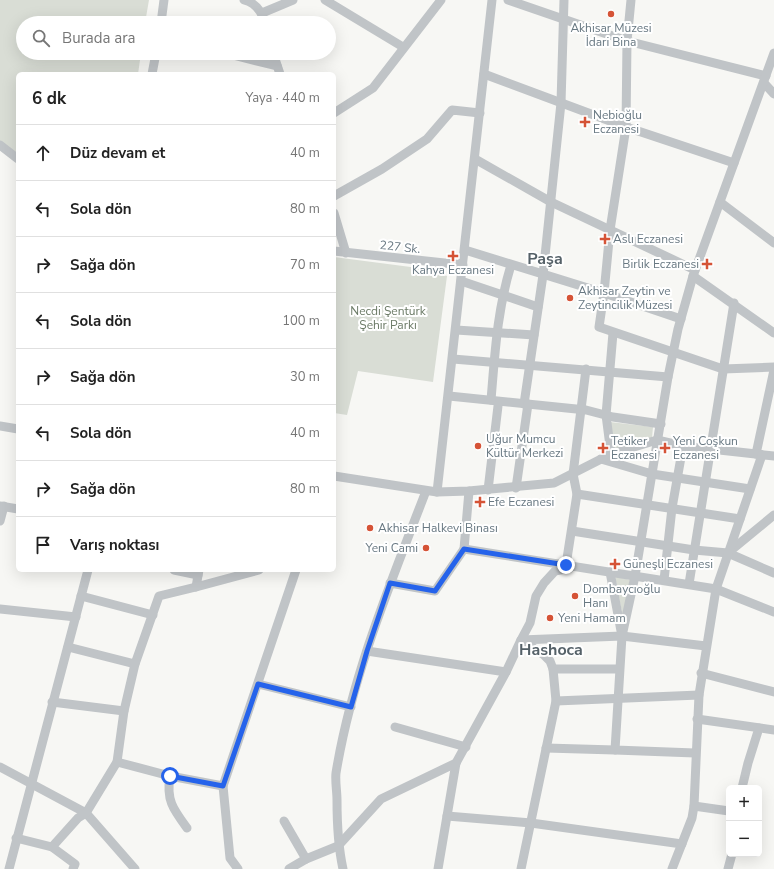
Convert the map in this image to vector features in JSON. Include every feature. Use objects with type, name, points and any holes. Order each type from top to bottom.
[{"type":"street","points":[[162,16],[164,0]]},
{"type":"street","points":[[244,0],[251,2],[262,13],[263,16]]},
{"type":"street","points":[[262,13],[293,0]]},
{"type":"street","points":[[325,0],[403,47]]},
{"type":"street","points":[[336,112],[373,88],[403,47],[441,0]]},
{"type":"street","points":[[437,492],[449,396],[492,0]]},
{"type":"street","points":[[508,0],[626,41],[765,79],[774,94]]},
{"type":"street","points":[[516,488],[530,365],[543,275],[561,103],[564,0]]},
{"type":"street","points":[[632,0],[626,41],[626,127],[610,230],[599,327],[673,354],[723,369],[774,367]]},
{"type":"street","points":[[615,750],[618,669],[622,636],[635,576],[657,440],[673,354],[694,273],[774,53]]},
{"type":"street","points":[[152,72],[155,60]]},
{"type":"street","points":[[247,60],[278,70]]},
{"type":"street","points":[[275,60],[278,70]]},
{"type":"street","points":[[484,74],[626,127],[734,163]]},
{"type":"street","points":[[336,195],[382,169],[427,139],[452,110],[480,113]]},
{"type":"street","points":[[0,145],[16,157]]},
{"type":"street","points":[[474,159],[551,202],[694,273],[774,333]]},
{"type":"street","points":[[720,202],[774,243]]},
{"type":"street","points":[[336,220],[346,253]]},
{"type":"street","points":[[465,250],[604,293],[681,319]]},
{"type":"street","name":"227 Sk.","points":[[336,251],[463,265]]},
{"type":"street","points":[[488,490],[495,403],[494,362],[496,332],[502,294],[511,265]]},
{"type":"street","points":[[461,281],[538,307]]},
{"type":"street","points":[[689,584],[734,303]]},
{"type":"street","points":[[456,330],[534,335]]},
{"type":"street","points":[[611,454],[606,415],[613,333]]},
{"type":"street","points":[[453,359],[668,377]]},
{"type":"street","points":[[566,565],[577,494],[573,474],[586,369]]},
{"type":"street","points":[[672,869],[692,818],[694,806],[696,785],[698,695],[716,589],[750,489],[759,454],[774,370]]},
{"type":"street","points":[[449,396],[495,403],[526,404],[582,410],[660,424]]},
{"type":"street","points":[[0,426],[16,429]]},
{"type":"street","points":[[336,476],[426,491],[469,492],[554,483],[611,454],[657,440],[684,446],[774,456]]},
{"type":"street","points":[[664,580],[672,508],[684,446]]},
{"type":"street","points":[[601,459],[652,474],[750,489]]},
{"type":"street","points":[[343,869],[338,846],[336,774],[351,707],[367,651],[390,583],[426,491]]},
{"type":"street","points":[[390,583],[435,591],[464,549],[469,492]]},
{"type":"street","points":[[577,494],[740,519]]},
{"type":"street","points":[[0,521],[2,506],[16,509]]},
{"type":"street","points":[[728,553],[774,515]]},
{"type":"street","points":[[572,531],[694,550],[728,553],[774,572]]},
{"type":"street","points":[[464,549],[716,589],[774,612]]},
{"type":"street","points":[[438,869],[456,763],[506,672],[530,623],[536,596],[544,583],[555,571],[575,566]]},
{"type":"street","points":[[9,869],[87,572]]},
{"type":"street","points":[[196,587],[198,572]]},
{"type":"street","points":[[52,847],[78,818],[86,813],[117,762],[124,710],[135,664],[159,596],[252,572]]},
{"type":"street","points":[[238,869],[230,858],[223,786],[295,572]]},
{"type":"street","points":[[610,572],[622,636]]},
{"type":"street","points":[[81,596],[153,615]]},
{"type":"street","points":[[0,609],[76,617]]},
{"type":"street","points":[[521,640],[622,636],[706,646]]},
{"type":"street","points":[[521,640],[544,655],[550,661],[553,669],[556,701],[521,869]]},
{"type":"street","points":[[68,648],[135,664]]},
{"type":"street","points":[[367,651],[506,672]]},
{"type":"street","points":[[553,669],[618,669]]},
{"type":"street","points":[[701,673],[774,692]]},
{"type":"street","points":[[258,684],[351,707]]},
{"type":"street","points":[[556,701],[618,697],[698,695]]},
{"type":"street","points":[[52,702],[124,710]]},
{"type":"street","points":[[697,719],[774,730]]},
{"type":"street","points":[[395,727],[466,747]]},
{"type":"street","points":[[743,785],[759,728]]},
{"type":"street","points":[[546,748],[696,753]]},
{"type":"street","points":[[117,762],[170,776],[223,786]]},
{"type":"street","points":[[289,869],[306,859],[338,846],[381,799],[456,763]]},
{"type":"street","points":[[0,767],[86,813],[135,869]]},
{"type":"street","points":[[170,776],[168,796],[177,815],[187,828]]},
{"type":"street","points":[[694,806],[726,811]]},
{"type":"street","points":[[447,816],[531,823],[682,844]]},
{"type":"street","points":[[284,821],[306,859]]},
{"type":"street","points":[[16,838],[52,847],[75,864],[73,869]]},
{"type":"street","points":[[728,869],[731,857]]},
{"type":"green space","points":[[0,0],[149,0],[146,16],[16,16],[16,60],[140,60],[138,72],[16,72],[16,156],[0,143]]},
{"type":"green space","name":"Necdi Şentürk Şehir Parkı","points":[[336,257],[426,269],[447,276],[433,382],[358,371],[347,415],[336,413]]},
{"type":"green space","points":[[610,422],[653,427],[652,438],[613,450]]},
{"type":"green space","points":[[615,576],[630,580],[623,618]]},
{"type":"place","name":"Akhisar Müzesi İdari Bina","points":[[611,14]]},
{"type":"place","name":"Nebioğlu Eczanesi","points":[[585,122]]},
{"type":"place","name":"Aslı Eczanesi","points":[[605,239]]},
{"type":"place","name":"Kahya Eczanesi","points":[[453,256]]},
{"type":"place","name":"Birlik Eczanesi","points":[[707,264]]},
{"type":"place","name":"Akhisar Zeytin ve Zeytincilik Müzesi","points":[[570,298]]},
{"type":"place","name":"Uğur Mumcu Kültür Merkezi","points":[[478,446]]},
{"type":"place","name":"Tetiker Eczanesi","points":[[603,448]]},
{"type":"place","name":"Yeni Coşkun Eczanesi","points":[[665,448]]},
{"type":"place","name":"Efe Eczanesi","points":[[480,502]]},
{"type":"place","name":"Akhisar Halkevi Binası","points":[[370,528]]},
{"type":"place","name":"Yeni Cami","points":[[426,548]]},
{"type":"place","name":"Güneşli Eczanesi","points":[[615,564]]},
{"type":"place","name":"Dombaycıoğlu Hanı","points":[[575,596]]},
{"type":"place","name":"Yeni Hamam","points":[[550,618]]},
{"type":"district","name":"Paşa","points":[[545,259]]},
{"type":"district","name":"Hashoca","points":[[551,650]]},
{"type":"route","points":[[170,776],[223,786],[258,684],[351,707],[367,651],[390,583],[435,591],[464,549],[566,565]]}]
